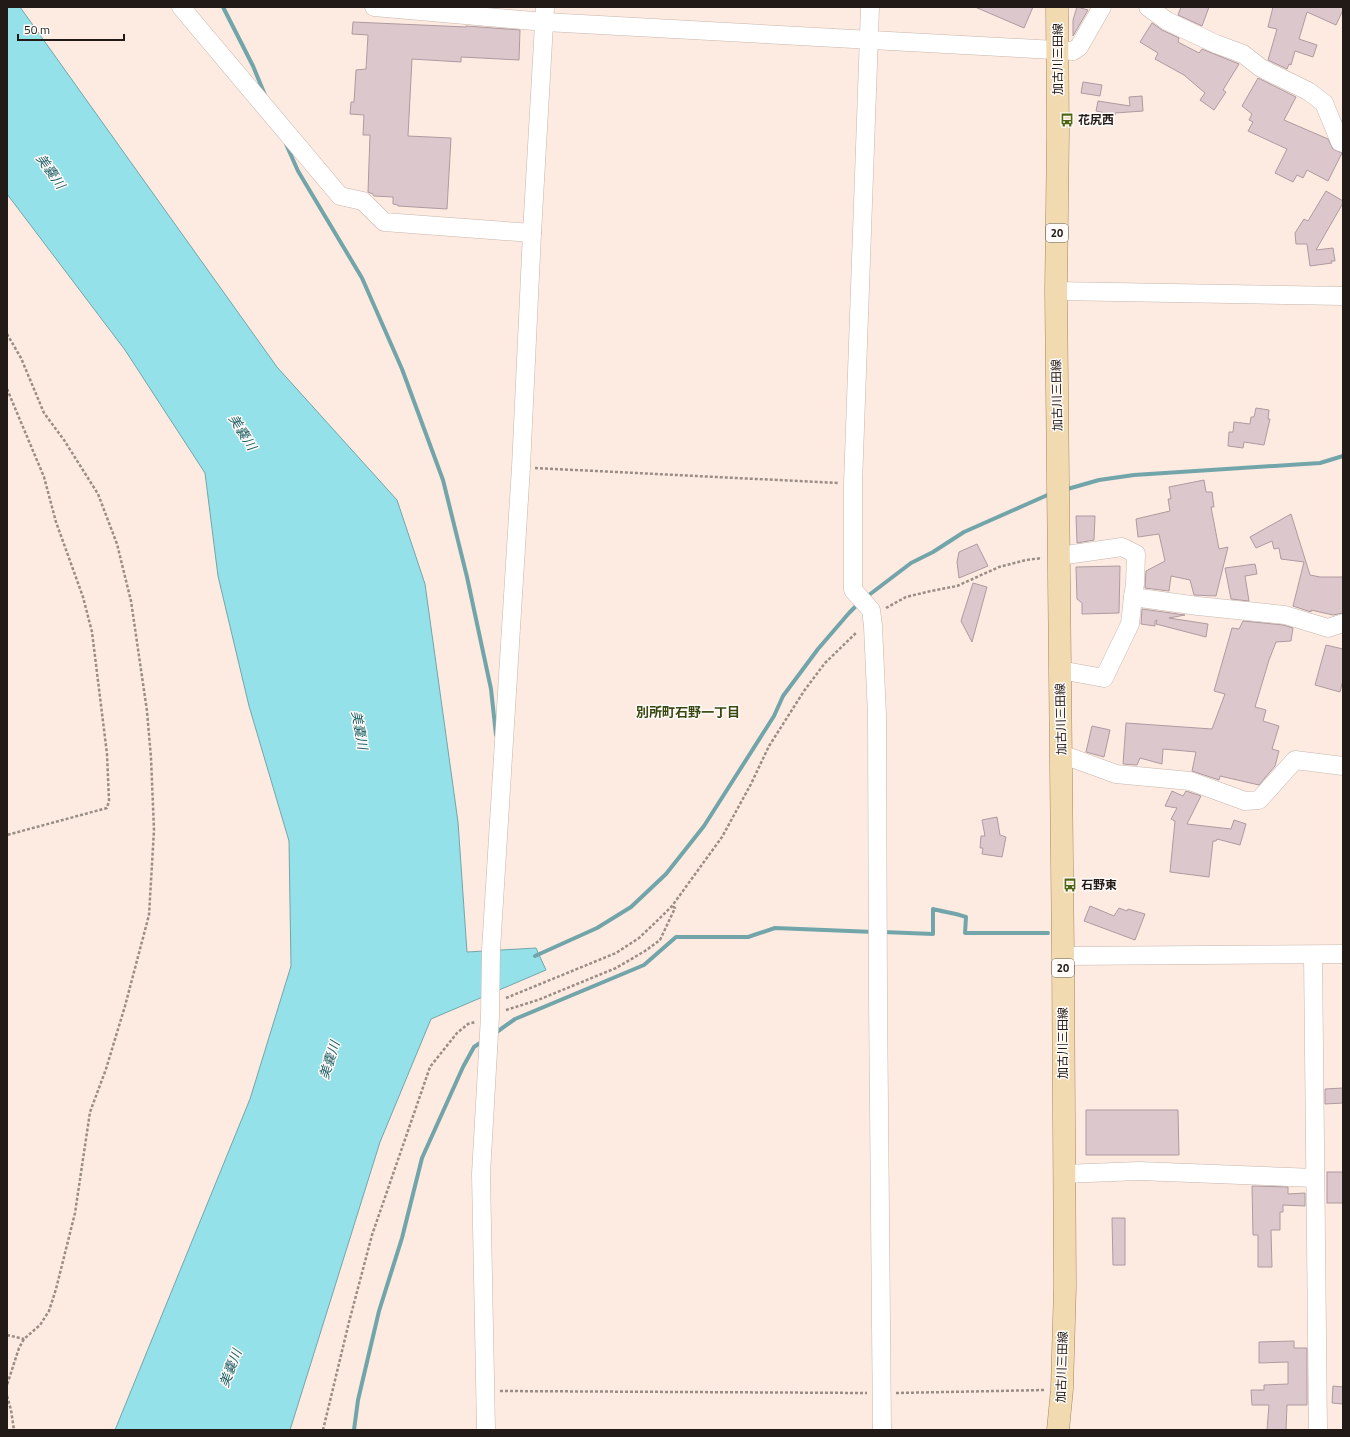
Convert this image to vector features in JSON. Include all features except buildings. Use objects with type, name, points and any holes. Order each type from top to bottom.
[{"type":"main road","name":"加古川三田線","points":[[1057,7],[1058,132],[1056,291],[1065,1286],[1062,1389],[1058,1430]]},
{"type":"street","points":[[181,7],[340,196],[363,201],[384,222],[532,233]]},
{"type":"street","points":[[374,7],[545,14],[868,39],[1073,51],[1079,47],[1102,7]]},
{"type":"street","points":[[870,7],[853,484],[853,590],[872,618],[877,715],[882,1430]]},
{"type":"street","points":[[1148,7],[1167,21],[1216,44],[1243,54],[1261,68],[1308,91],[1324,103],[1340,142],[1343,143]]},
{"type":"street","points":[[486,1430],[481,1174],[490,1005],[491,950],[521,467],[532,233],[545,14]]},
{"type":"street","points":[[1056,291],[1343,296]]},
{"type":"street","points":[[1059,556],[1122,546],[1136,554],[1135,584],[1130,624],[1104,678],[1060,670]]},
{"type":"street","points":[[1133,597],[1198,606],[1285,615],[1328,628],[1343,623]]},
{"type":"street","points":[[1061,754],[1116,774],[1190,781],[1245,801],[1259,800],[1295,760],[1343,766]]},
{"type":"street","points":[[1063,956],[1343,954]]},
{"type":"street","points":[[1313,955],[1318,1430]]},
{"type":"street","points":[[1063,1174],[1139,1171],[1316,1178]]},
{"type":"path","points":[[7,334],[21,358],[44,413],[64,440],[98,494],[117,544],[131,601],[147,711],[151,758],[154,830],[149,915],[125,1006],[106,1069],[90,1112],[75,1213],[67,1248],[49,1310],[40,1325],[24,1339],[19,1348],[7,1385]]},
{"type":"path","points":[[7,390],[44,477],[56,522],[83,597],[92,632],[106,754],[109,801],[106,808],[7,835]]},
{"type":"path","points":[[521,467],[853,484]]},
{"type":"path","points":[[323,1430],[372,1235],[430,1067],[457,1032],[490,1005],[616,953],[639,938],[672,906],[722,837],[751,784],[769,746],[804,691],[825,663],[872,618],[906,597],[957,586],[999,567],[1026,560],[1059,556]]},
{"type":"path","points":[[490,1005],[538,1000],[616,968],[660,940],[675,908],[672,906]]},
{"type":"path","points":[[7,1335],[24,1339]]},
{"type":"path","points":[[486,1391],[881,1393],[1062,1389]]},
{"type":"path","points":[[7,1396],[14,1430]]},
{"type":"water","name":"美嚢川","points":[[7,7],[20,7],[277,367],[397,500],[425,584],[458,822],[467,952],[536,948],[546,970],[431,1019],[380,1142],[290,1430],[115,1430],[250,1099],[291,966],[289,841],[249,706],[218,576],[205,473],[125,350],[7,194]]},
{"type":"waterway","points":[[223,7],[253,66],[265,95]]},
{"type":"waterway","points":[[286,144],[298,171],[362,278],[402,369],[443,480],[467,577],[491,689],[496,735]]},
{"type":"waterway","points":[[1064,490],[1099,480],[1134,475],[1320,463],[1343,456]]},
{"type":"waterway","points":[[865,598],[911,563],[933,552],[964,532],[1052,493]]},
{"type":"waterway","points":[[535,956],[597,928],[631,907],[666,874],[704,826],[774,716],[783,696],[818,649],[858,604]]},
{"type":"waterway","points":[[883,932],[933,934],[933,909],[966,917],[965,933],[1048,933]]},
{"type":"waterway","points":[[494,1034],[515,1019],[644,965],[676,937],[748,937],[775,928],[874,932]]},
{"type":"waterway","points":[[354,1430],[358,1400],[379,1311],[402,1238],[422,1158],[463,1067],[474,1047],[483,1041]]},
{"type":"place","name":"花尻西","points":[[1067,120]]},
{"type":"place","name":"石野東","points":[[1070,885]]},
{"type":"district","name":"別所町石野一丁目","points":[[688,712]]}]
